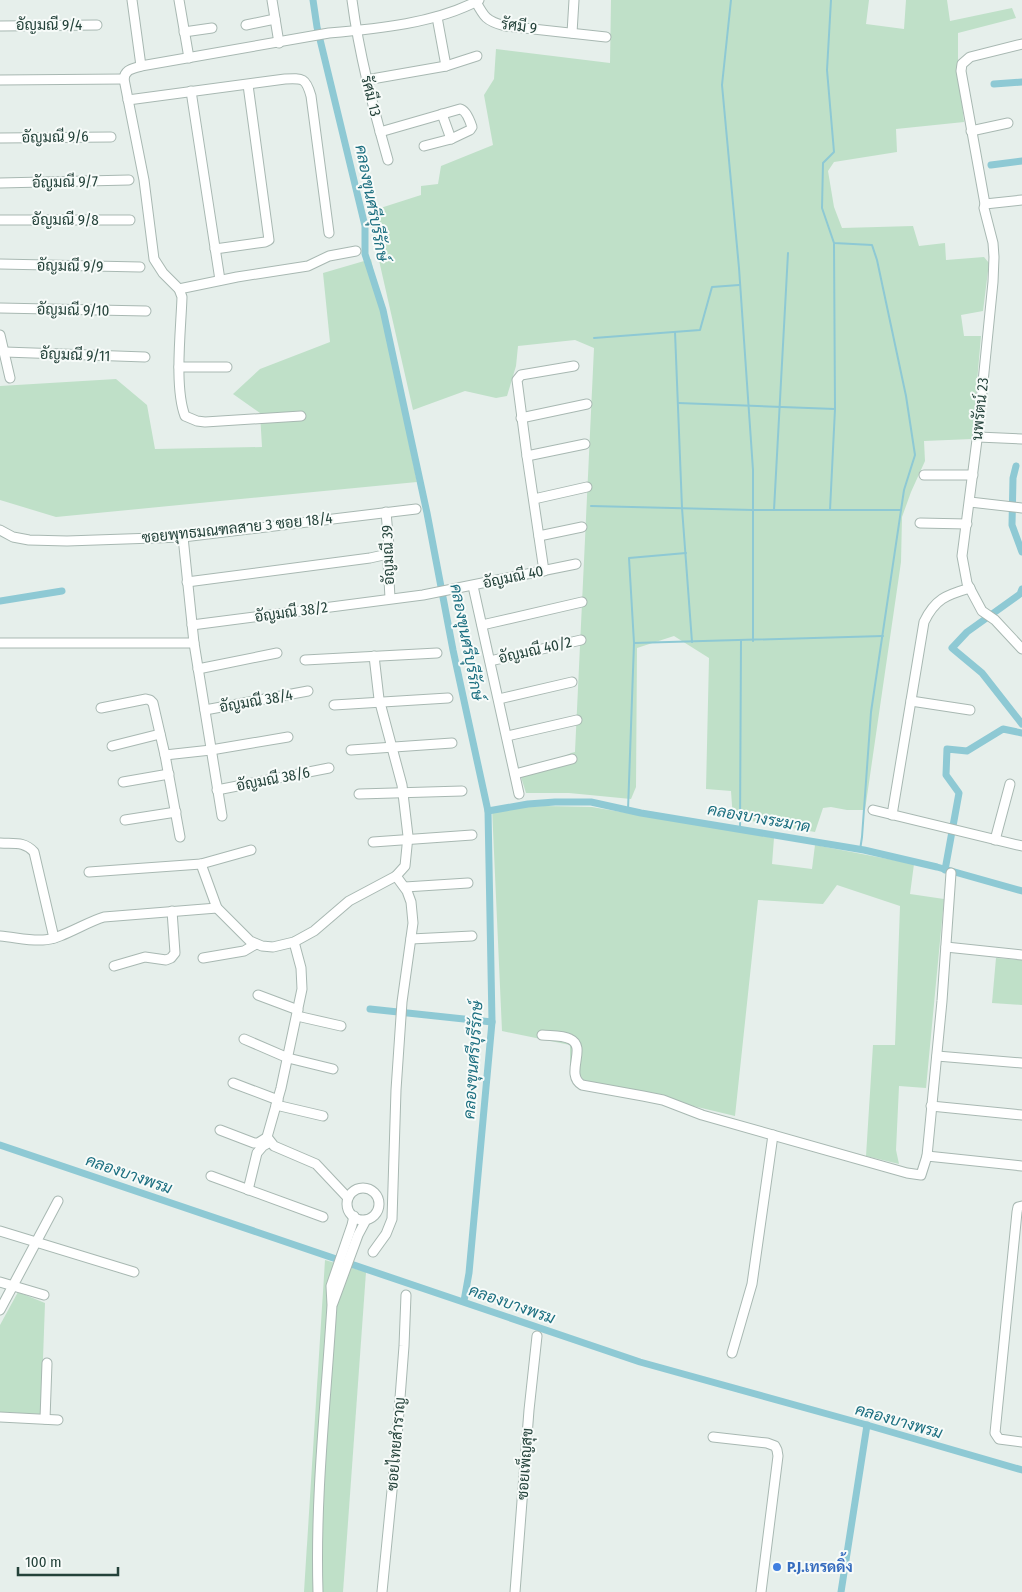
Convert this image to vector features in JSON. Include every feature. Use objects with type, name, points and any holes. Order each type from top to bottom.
[{"type":"street","points":[[132,0],[142,66]]},
{"type":"street","points":[[179,0],[189,58]]},
{"type":"street","points":[[272,0],[279,42]]},
{"type":"street","name":"รัศมี 13","points":[[352,0],[366,80],[388,160]]},
{"type":"street","points":[[572,33],[574,0]]},
{"type":"street","points":[[302,416],[205,422],[186,416],[182,408],[179,367],[182,297],[179,288],[163,274],[154,260],[144,180],[124,74],[127,70],[142,66],[329,33],[356,31],[437,17],[477,1]]},
{"type":"street","name":"รัศมี 9","points":[[477,1],[482,14],[493,23],[505,26],[606,37]]},
{"type":"street","points":[[437,17],[446,66]]},
{"type":"street","points":[[246,25],[275,19]]},
{"type":"street","name":"อัญมณี 9/4","points":[[0,26],[97,25]]},
{"type":"street","points":[[184,32],[212,28]]},
{"type":"street","name":"นพรัตน์ 23","points":[[1021,646],[995,620],[982,611],[967,583],[962,556],[978,437],[994,257],[961,71],[962,64],[970,57],[1022,44]]},
{"type":"street","points":[[366,80],[446,66],[477,56]]},
{"type":"street","points":[[128,100],[298,78],[303,80],[308,85],[310,96],[329,233]]},
{"type":"street","points":[[0,80],[124,79]]},
{"type":"street","points":[[215,249],[269,240],[248,85]]},
{"type":"street","points":[[191,91],[220,280]]},
{"type":"street","points":[[380,132],[442,114],[463,110],[471,124],[470,130],[451,139],[424,146]]},
{"type":"street","points":[[442,114],[451,139]]},
{"type":"street","points":[[971,131],[1008,123]]},
{"type":"street","name":"อัญมณี 9/6","points":[[0,138],[111,137]]},
{"type":"street","name":"อัญมณี 9/7","points":[[0,183],[129,180]]},
{"type":"street","points":[[985,204],[1022,200]]},
{"type":"street","name":"อัญมณี 9/8","points":[[0,220],[130,220]]},
{"type":"street","points":[[179,288],[308,266],[329,256],[356,251]]},
{"type":"street","name":"อัญมณี 9/9","points":[[0,264],[140,267]]},
{"type":"street","name":"อัญมณี 9/10","points":[[0,308],[146,311]]},
{"type":"street","points":[[0,335],[10,378]]},
{"type":"street","name":"อัญมณี 9/11","points":[[5,352],[145,357]]},
{"type":"street","points":[[544,570],[516,384],[521,375],[574,366]]},
{"type":"street","points":[[179,367],[227,368]]},
{"type":"street","points":[[521,418],[587,404]]},
{"type":"street","points":[[978,437],[1022,439]]},
{"type":"street","points":[[526,456],[585,444]]},
{"type":"street","points":[[924,475],[973,475]]},
{"type":"street","points":[[534,499],[587,487]]},
{"type":"street","points":[[970,502],[1022,508]]},
{"type":"street","name":"ซอยพุทธมณฑลสาย 3 ซอย 18/4","points":[[0,530],[13,537],[29,540],[67,541],[183,537],[416,509]]},
{"type":"street","name":"อัญมณี 39","points":[[386,512],[390,598]]},
{"type":"street","points":[[920,523],[967,524]]},
{"type":"street","points":[[539,536],[582,527]]},
{"type":"street","points":[[183,537],[194,643],[222,816]]},
{"type":"street","points":[[187,582],[388,554]]},
{"type":"street","name":"อัญมณี 40","points":[[390,598],[423,595],[576,564]]},
{"type":"street","points":[[470,586],[482,625],[519,794]]},
{"type":"street","points":[[892,815],[924,622],[930,610],[941,599],[970,588]]},
{"type":"street","name":"อัญมณี 38/2","points":[[192,624],[390,598]]},
{"type":"street","points":[[482,625],[582,602]]},
{"type":"street","name":"อัญมณี 40/2","points":[[490,661],[581,640]]},
{"type":"street","points":[[0,642],[194,643]]},
{"type":"street","points":[[198,669],[278,652]]},
{"type":"street","points":[[305,660],[437,653]]},
{"type":"street","points":[[201,864],[217,908],[250,941],[262,946],[273,947],[294,942],[314,931],[349,901],[396,876],[405,866],[407,839],[402,785],[379,702],[374,656]]},
{"type":"street","points":[[499,699],[572,682]]},
{"type":"street","name":"อัญมณี 38/4","points":[[205,710],[308,692]]},
{"type":"street","points":[[334,705],[448,698]]},
{"type":"street","points":[[101,708],[150,700],[153,703],[166,755],[180,837]]},
{"type":"street","points":[[911,701],[970,710]]},
{"type":"street","points":[[507,736],[577,720]]},
{"type":"street","points":[[112,746],[160,734]]},
{"type":"street","points":[[166,755],[211,750],[288,737]]},
{"type":"street","points":[[351,750],[452,743]]},
{"type":"street","points":[[516,774],[572,759]]},
{"type":"street","name":"อัญมณี 38/6","points":[[217,790],[329,768]]},
{"type":"street","points":[[123,782],[168,774]]},
{"type":"street","points":[[995,840],[1010,784]]},
{"type":"street","points":[[359,794],[462,791]]},
{"type":"street","points":[[873,810],[1022,846]]},
{"type":"street","points":[[125,820],[176,812]]},
{"type":"street","points":[[373,842],[472,835]]},
{"type":"street","points":[[0,843],[28,845],[34,852],[54,938]]},
{"type":"street","points":[[88,872],[201,864],[251,850]]},
{"type":"street","points":[[542,1035],[569,1039],[575,1043],[577,1049],[574,1076],[576,1082],[582,1085],[663,1100],[702,1115],[907,1173],[921,1175],[927,1156],[937,1056],[951,873]]},
{"type":"street","points":[[373,1252],[386,1234],[392,1219],[396,1080],[402,1002],[413,923],[411,902],[396,876]]},
{"type":"street","points":[[404,887],[468,883]]},
{"type":"street","points":[[0,936],[43,940],[54,938],[104,917],[217,908]]},
{"type":"street","points":[[114,966],[145,957],[166,960],[172,958],[175,952],[172,911]]},
{"type":"street","points":[[411,939],[472,936]]},
{"type":"street","points":[[248,1190],[257,1153],[268,1140],[298,1013],[302,989],[301,968],[294,942]]},
{"type":"street","points":[[204,958],[244,951],[256,944]]},
{"type":"street","points":[[946,947],[1022,955]]},
{"type":"street","points":[[258,995],[298,1013],[341,1026]]},
{"type":"street","points":[[244,1039],[288,1058],[333,1070]]},
{"type":"street","points":[[937,1056],[1022,1063]]},
{"type":"street","points":[[233,1083],[277,1103],[323,1116]]},
{"type":"street","points":[[931,1106],[1022,1115]]},
{"type":"street","points":[[220,1130],[254,1143],[268,1140]]},
{"type":"street","points":[[732,1353],[752,1284],[773,1135]]},
{"type":"street","points":[[268,1140],[274,1146],[316,1164],[348,1198]]},
{"type":"street","points":[[927,1156],[1022,1166]]},
{"type":"street","points":[[211,1176],[323,1217]]},
{"type":"street","points":[[354,1234],[366,1220],[376,1214],[380,1204],[372,1190],[362,1187],[352,1191],[347,1205],[348,1210],[354,1216],[361,1220],[366,1220]]},
{"type":"street","points":[[0,1310],[58,1201]]},
{"type":"street","points":[[1019,1209],[995,1433],[999,1439],[1022,1442]]},
{"type":"street","points":[[318,1592],[319,1494],[332,1305],[335,1287],[354,1234],[354,1216]]},
{"type":"street","points":[[0,1231],[134,1272]]},
{"type":"street","points":[[0,1282],[44,1295]]},
{"type":"street","name":"ซอยไทยสำราญ","points":[[382,1592],[396,1450],[406,1295]]},
{"type":"street","name":"ซอยเพ็ญสุข","points":[[515,1592],[537,1336]]},
{"type":"street","points":[[45,1419],[48,1363]]},
{"type":"street","points":[[0,1417],[58,1420]]},
{"type":"street","points":[[712,1437],[767,1443],[775,1446],[777,1450],[761,1592]]},
{"type":"green space","points":[[611,0],[869,0],[866,24],[904,29],[906,0],[947,0],[950,21],[1012,8],[1016,18],[958,33],[958,67],[964,122],[896,129],[897,152],[834,162],[828,171],[834,207],[842,228],[913,226],[919,246],[945,243],[946,260],[984,257],[989,263],[983,311],[961,315],[964,336],[981,336],[972,439],[924,441],[925,461],[902,517],[901,562],[865,810],[823,808],[815,832],[733,819],[731,791],[706,789],[709,658],[674,636],[637,648],[636,787],[631,799],[569,793],[526,793],[521,777],[575,752],[594,348],[575,340],[518,346],[516,366],[507,396],[496,398],[465,391],[413,410],[368,212],[421,195],[421,186],[438,184],[441,166],[493,145],[484,95],[494,79],[496,49],[610,63]]},
{"type":"green space","points":[[371,259],[417,482],[56,517],[0,500],[0,386],[116,379],[147,405],[155,449],[262,447],[260,413],[233,394],[260,369],[330,342],[323,273]]},
{"type":"green space","points":[[592,807],[774,838],[772,864],[812,869],[815,845],[914,864],[910,894],[944,899],[926,1088],[899,1086],[896,1150],[899,1164],[866,1156],[873,1045],[895,1045],[900,906],[837,885],[823,904],[758,900],[735,1116],[584,1080],[570,1063],[570,1045],[502,1031],[492,808]]},
{"type":"green space","points":[[996,958],[1022,960],[1022,1005],[992,1003]]},
{"type":"green space","points":[[325,1260],[366,1272],[343,1592],[304,1592]]},
{"type":"green space","points":[[18,1292],[45,1303],[41,1414],[0,1412],[0,1325]]},
{"type":"waterway","name":"คลองขุนศรีบุรีรักษ์","points":[[313,0],[317,27],[365,226],[365,254],[383,310],[427,513],[453,650],[488,811],[492,1022],[469,1273],[464,1301]]},
{"type":"waterway","points":[[731,0],[722,85],[739,268],[753,470],[753,641]]},
{"type":"waterway","points":[[831,0],[827,70],[834,152],[823,163],[822,208],[834,243],[872,245],[877,260],[906,396],[915,455],[904,490],[871,712],[860,850]]},
{"type":"waterway","points":[[994,84],[1022,82]]},
{"type":"waterway","points":[[991,165],[1022,161]]},
{"type":"waterway","points":[[834,244],[835,409]]},
{"type":"waterway","points":[[774,510],[788,253]]},
{"type":"waterway","points":[[594,338],[700,330],[712,287],[739,285]]},
{"type":"waterway","points":[[675,332],[682,508],[692,642]]},
{"type":"waterway","points":[[678,403],[835,409],[830,510]]},
{"type":"waterway","points":[[1016,466],[1013,478],[1012,525],[1022,552]]},
{"type":"waterway","points":[[591,506],[753,510],[901,510]]},
{"type":"waterway","points":[[628,810],[634,643],[629,558],[686,553]]},
{"type":"waterway","points":[[1022,589],[1020,594],[967,632],[952,648],[982,673],[1022,724]]},
{"type":"waterway","points":[[0,601],[62,591]]},
{"type":"waterway","points":[[634,643],[883,636]]},
{"type":"waterway","points":[[740,829],[741,641]]},
{"type":"waterway","points":[[945,870],[959,793],[946,775],[947,749],[967,751],[1003,729],[1022,733]]},
{"type":"waterway","name":"คลองบางระมาด","points":[[488,811],[528,804],[591,802],[641,813],[864,850],[937,867],[1022,891]]},
{"type":"waterway","points":[[370,1009],[492,1022]]},
{"type":"waterway","name":"คลองบางพรม","points":[[0,1145],[640,1362],[1022,1470]]},
{"type":"waterway","points":[[841,1592],[867,1425]]},
{"type":"place","name":"P.J.เทรดดิ้ง","points":[[777,1567]]}]
